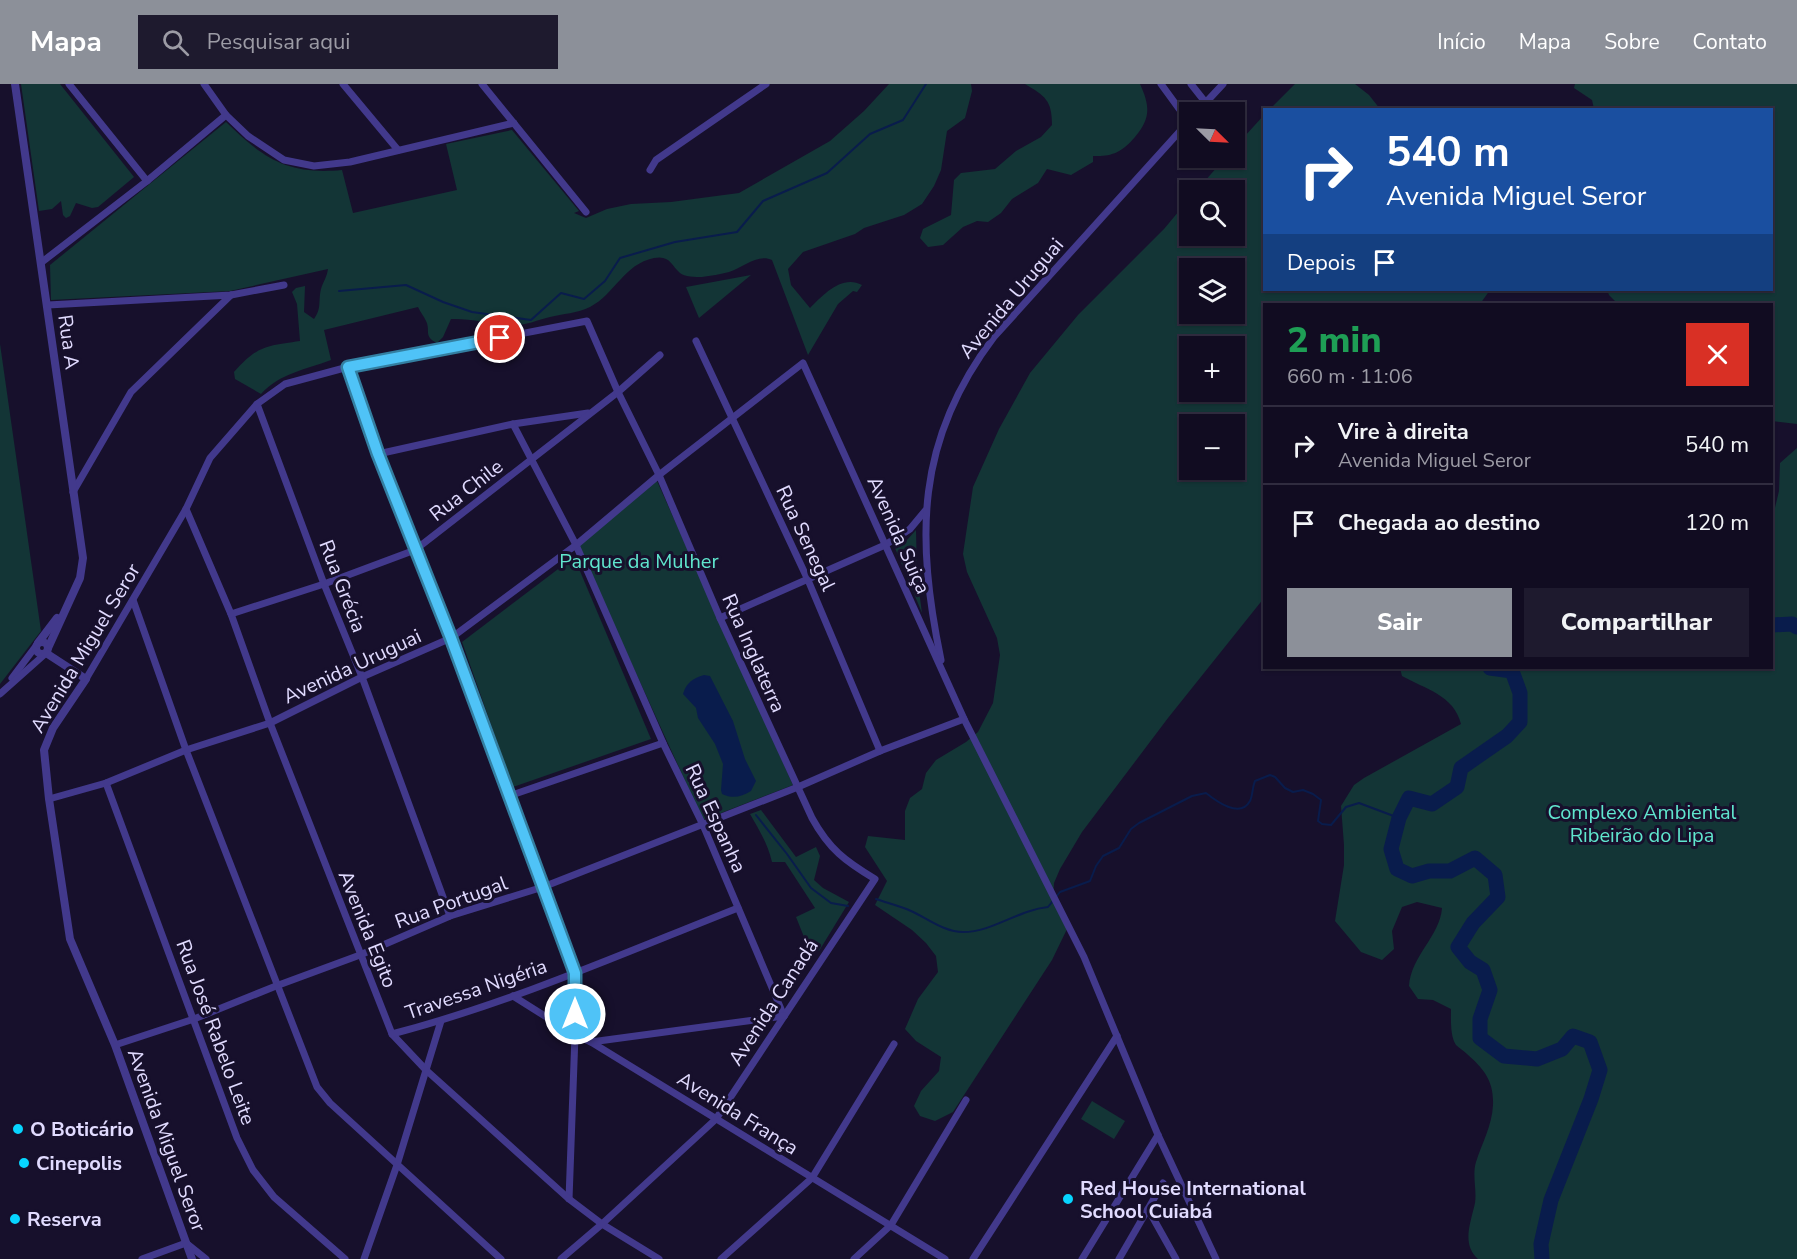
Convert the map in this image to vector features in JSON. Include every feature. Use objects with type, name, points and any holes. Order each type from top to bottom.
[{"type":"street","name":"Rua A","points":[[0,693],[46,652],[80,579],[83,558],[15,84]]},
{"type":"street","points":[[69,84],[147,181]]},
{"type":"street","points":[[204,84],[226,115],[248,136],[284,160],[314,166],[350,162],[514,123]]},
{"type":"street","points":[[343,84],[398,150]]},
{"type":"street","points":[[482,84],[586,212]]},
{"type":"street","points":[[650,170],[656,160],[766,84]]},
{"type":"street","points":[[1161,84],[1179,108]]},
{"type":"street","points":[[1191,84],[1205,102]]},
{"type":"street","points":[[1207,102],[1223,84]]},
{"type":"street","points":[[42,262],[147,181],[226,115]]},
{"type":"street","name":"Avenida Uruguai","points":[[944,675],[931,613],[925,551],[925,511],[931,471],[941,433],[955,399],[983,352],[1006,323],[1179,132]]},
{"type":"street","points":[[48,305],[231,295],[284,285]]},
{"type":"street","points":[[73,492],[131,392],[231,295]]},
{"type":"street","name":"Avenida Miguel Seror","points":[[192,1259],[114,1045],[70,939],[49,799],[44,750],[46,741],[86,679],[186,509],[210,458],[257,404],[285,384],[348,367],[587,321]]},
{"type":"street","name":"Rua Inglaterra","points":[[587,321],[618,392],[659,475],[720,618],[823,838],[839,856],[874,879]]},
{"type":"street","name":"Rua Senegal","points":[[696,341],[808,580],[880,751]]},
{"type":"street","name":"Rua Chile","points":[[231,614],[324,584],[415,550],[618,392],[660,355]]},
{"type":"street","name":"Avenida Uruguai","points":[[49,799],[106,783],[186,750],[270,723],[362,677],[451,638],[576,546],[659,475],[803,363]]},
{"type":"street","name":"Avenida Suiça","points":[[803,363],[964,719],[1084,957],[1158,1135],[1216,1259]]},
{"type":"street","points":[[348,367],[378,454],[451,638],[575,973],[569,1199]]},
{"type":"street","name":"Rua Grécia","points":[[257,404],[324,584],[362,677],[450,916]]},
{"type":"street","points":[[378,454],[513,424],[590,412]]},
{"type":"street","name":"Rua Espanha","points":[[513,424],[576,546],[663,742],[703,825],[784,1016]]},
{"type":"street","name":"Avenida Egito","points":[[186,509],[231,614],[270,723],[392,1034],[426,1070],[569,1199],[602,1224],[659,1259]]},
{"type":"street","points":[[720,618],[885,545],[909,529],[925,511]]},
{"type":"street","points":[[133,600],[186,750],[317,1087],[330,1103],[501,1259]]},
{"type":"street","name":"Rua A","points":[[0,693],[68,603]]},
{"type":"street","points":[[37,645],[39,654],[46,652],[86,679]]},
{"type":"street","name":"Rua Portugal","points":[[114,1045],[194,1019],[360,955],[450,916],[543,887],[964,719]]},
{"type":"street","points":[[509,796],[663,742]]},
{"type":"street","name":"Rua José Rabelo Leite","points":[[106,783],[237,1138],[253,1170],[274,1197],[345,1259]]},
{"type":"street","name":"Avenida Canadá","points":[[561,1259],[716,1119],[874,879]]},
{"type":"street","name":"Travessa Nigéria","points":[[392,1034],[441,1022],[513,996],[738,908]]},
{"type":"street","name":"Avenida França","points":[[513,996],[945,1259]]},
{"type":"street","points":[[591,1042],[784,1016]]},
{"type":"street","points":[[363,1259],[397,1165],[441,1022]]},
{"type":"street","points":[[973,1259],[1117,1036]]},
{"type":"street","points":[[721,1259],[812,1178],[894,1044]]},
{"type":"street","points":[[854,1259],[891,1225],[966,1100]]},
{"type":"street","points":[[1082,1259],[1158,1135]]},
{"type":"street","points":[[1119,1259],[1163,1183]]},
{"type":"street","points":[[1148,1209],[1176,1259]]},
{"type":"street","points":[[142,1259],[186,1243],[206,1259]]},
{"type":"green space","points":[[21,84],[60,84],[134,177],[98,207],[92,208],[76,203],[70,216],[66,218],[63,215],[61,201],[52,209],[39,211]]},
{"type":"green space","points":[[889,84],[971,84],[972,91],[965,118],[947,131],[941,170],[922,204],[904,215],[803,252],[788,269],[791,285],[810,308],[827,292],[840,284],[855,282],[862,285],[857,292],[853,291],[838,304],[808,355],[772,260],[767,258],[761,258],[729,272],[702,277],[684,275],[667,259],[654,258],[635,266],[606,295],[585,309],[519,325],[451,319],[443,337],[437,343],[430,338],[425,319],[418,307],[324,330],[331,360],[276,381],[261,394],[235,379],[234,372],[250,356],[264,348],[300,341],[297,304],[292,292],[296,288],[305,286],[304,312],[314,319],[318,312],[321,289],[328,269],[230,291],[51,300],[50,265],[226,122],[253,146],[278,162],[306,170],[342,170],[353,213],[457,190],[446,144],[512,130],[579,211],[574,213],[586,218],[607,209],[631,204],[671,202],[739,193],[830,141],[864,111]]},
{"type":"green space","points":[[1025,84],[1140,84],[1146,99],[1146,118],[1135,137],[1119,151],[1108,155],[1093,156],[1093,162],[1071,175],[1047,169],[1038,183],[1012,199],[1001,213],[988,222],[977,221],[963,227],[943,245],[928,247],[920,238],[923,229],[951,215],[954,180],[961,173],[995,169],[1016,151],[1041,137],[1052,125],[1049,104],[1038,92]]},
{"type":"green space","points":[[1295,84],[1355,84],[1369,95],[1379,108],[1271,108]]},
{"type":"green space","points":[[1575,84],[1797,84],[1797,424],[1773,421],[1773,303],[1617,303],[1607,291],[1773,291],[1773,108],[1594,108],[1592,100],[1574,88]]},
{"type":"green space","points":[[1263,116],[1263,291],[1489,291],[1481,303],[1263,303],[1263,599],[1168,718],[1082,832],[1054,883],[1053,899],[1068,927],[1052,960],[953,1112],[935,1121],[920,1116],[914,1106],[921,1091],[939,1071],[941,1057],[916,1041],[905,1029],[918,999],[938,972],[936,956],[912,930],[875,905],[887,881],[865,847],[868,836],[905,840],[905,811],[910,798],[922,789],[926,773],[936,760],[978,732],[993,703],[1000,655],[997,638],[967,572],[963,554],[973,487],[999,429],[1030,373],[1078,315],[1179,211],[1179,246],[1245,246],[1245,180],[1206,180],[1216,168],[1245,168],[1245,136]]},
{"type":"green space","points":[[751,275],[699,318],[686,287]]},
{"type":"green space","points":[[0,344],[41,631],[0,684]]},
{"type":"green space","name":"Complexo Ambiental Ribeirão do Lipa","points":[[1797,448],[1797,1259],[1478,1259],[1470,1247],[1469,1232],[1475,1203],[1475,1167],[1491,1120],[1492,1089],[1483,1070],[1456,1045],[1451,1028],[1451,1009],[1433,1000],[1418,999],[1409,986],[1415,965],[1436,928],[1442,908],[1417,902],[1402,907],[1392,931],[1394,949],[1382,960],[1361,952],[1335,921],[1344,865],[1341,806],[1354,785],[1364,778],[1461,724],[1452,706],[1445,699],[1402,676],[1400,669],[1773,669],[1773,557],[1775,550],[1773,516],[1779,491],[1780,463]]},
{"type":"green space","name":"Parque da Mulher","points":[[657,481],[793,785],[703,820],[578,546]]},
{"type":"green space","points":[[916,530],[917,576],[922,613],[895,548]]},
{"type":"green space","points":[[574,557],[651,739],[513,787],[462,642]]},
{"type":"green space","points":[[761,810],[796,857],[816,847],[820,856],[814,880],[823,888],[849,902],[819,951],[804,937],[796,917],[815,908],[785,862],[772,862],[766,843],[750,814]]},
{"type":"green space","points":[[1092,1101],[1125,1121],[1114,1139],[1081,1119]]},
{"type":"water","points":[[704,675],[710,676],[733,721],[745,759],[756,781],[751,791],[740,796],[722,794],[723,764],[715,744],[698,718],[696,708],[683,694],[690,682]]},
{"type":"waterway","points":[[339,291],[406,285],[472,312],[531,320],[561,293],[584,299],[605,281],[620,258],[675,242],[737,232],[763,201],[827,173],[870,134],[903,120],[926,84]]},
{"type":"waterway","points":[[1773,625],[1792,624],[1797,627]]},
{"type":"waterway","points":[[1497,669],[1512,671],[1520,693],[1520,722],[1507,736],[1461,768],[1457,787],[1432,804],[1409,798],[1399,818],[1391,849],[1397,869],[1412,876],[1429,871],[1450,871],[1475,858],[1495,875],[1498,897],[1473,923],[1458,947],[1470,962],[1483,970],[1490,990],[1480,1019],[1480,1038],[1504,1056],[1537,1059],[1562,1049],[1573,1036],[1590,1042],[1600,1070],[1591,1099],[1551,1200],[1541,1244],[1542,1259]]},
{"type":"waterway","points":[[876,899],[907,909],[949,930],[963,932],[985,929],[1026,912],[1048,907],[1060,892],[1090,881],[1103,856],[1119,848],[1131,829],[1139,823],[1192,796],[1206,793],[1228,807],[1246,806],[1250,801],[1255,781],[1270,775],[1293,792],[1303,790],[1321,800],[1318,821],[1322,824],[1331,825],[1346,807],[1359,803],[1399,818]]},
{"type":"waterway","points":[[756,815],[811,888],[831,903],[848,906]]},
{"type":"place","name":"O Boticário","points":[[18,1129]]},
{"type":"place","name":"Cinepolis","points":[[24,1163]]},
{"type":"place","name":"Red House International School Cuiabá","points":[[1068,1199]]},
{"type":"place","name":"Reserva","points":[[15,1219]]},
{"type":"route","points":[[500,338],[348,367],[378,454],[451,638],[575,973],[575,1014]]}]
